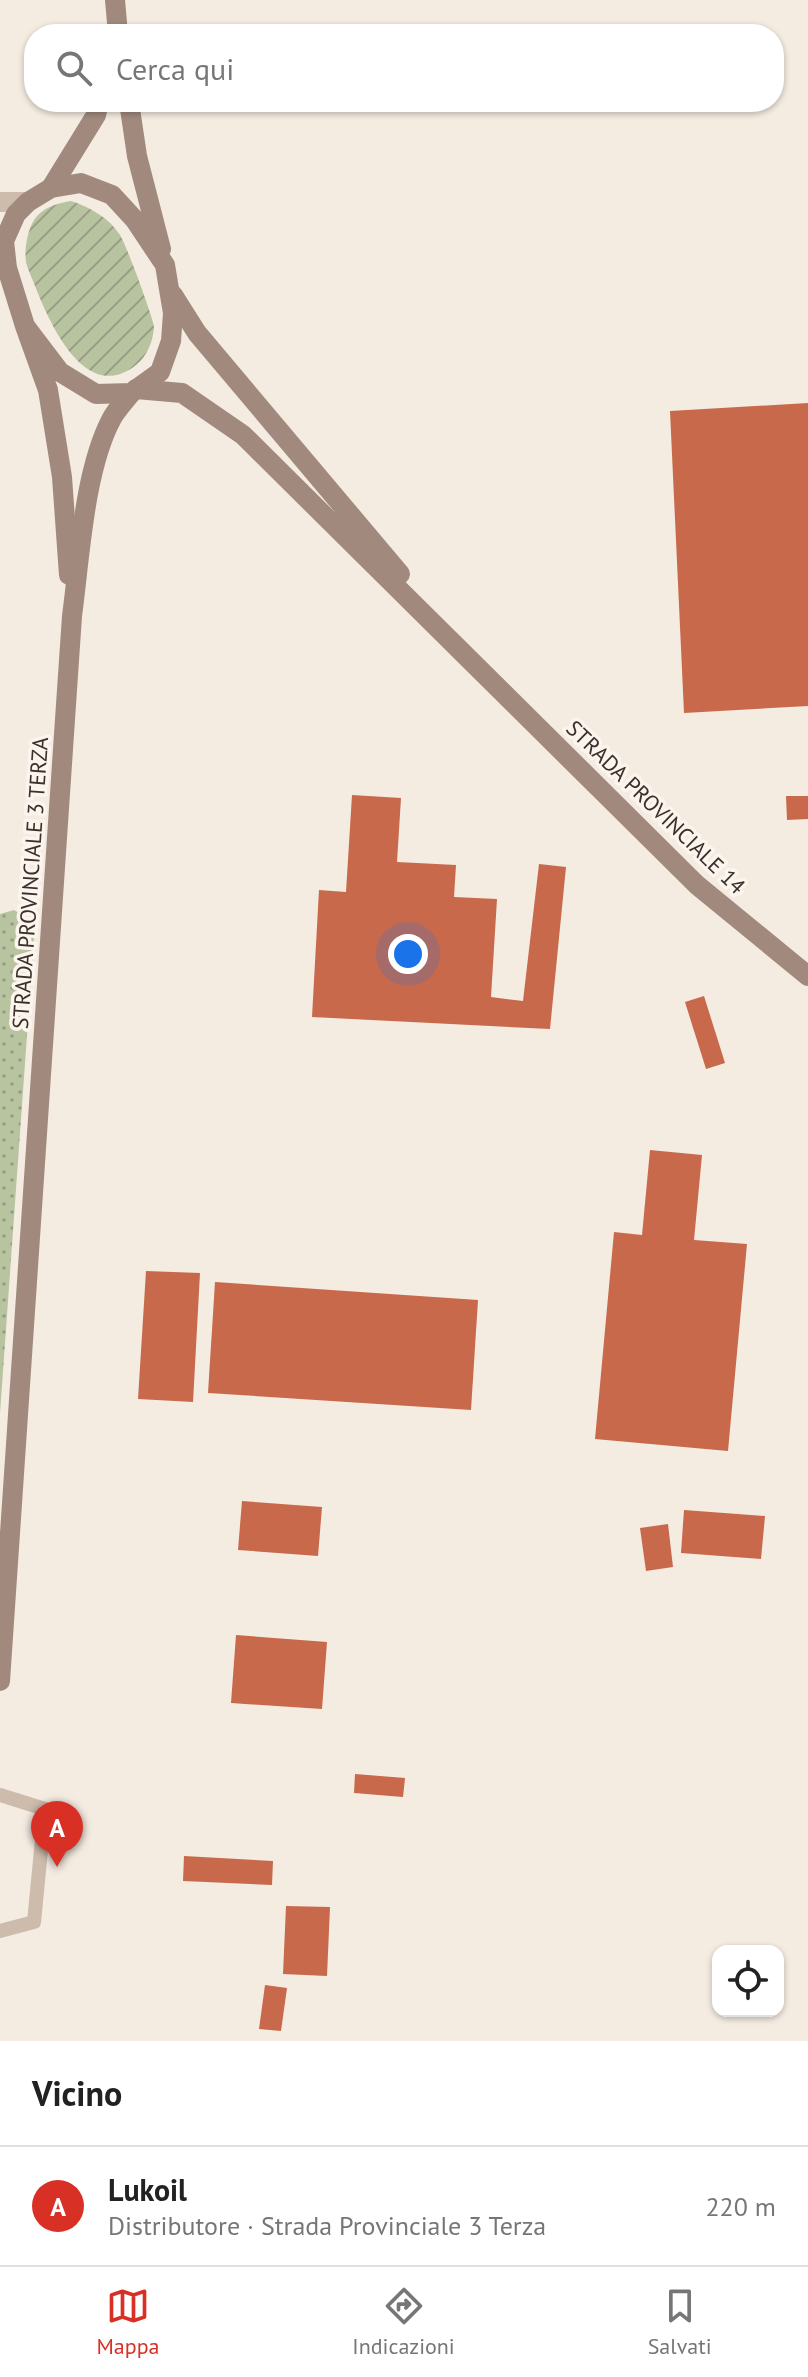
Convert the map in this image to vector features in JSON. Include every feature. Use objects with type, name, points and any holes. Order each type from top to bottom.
[{"type":"main road","points":[[51,188],[97,112]]},
{"type":"main road","points":[[72,616],[86,512],[100,446],[113,417],[134,391],[160,372],[171,341],[173,313],[165,265],[137,156],[130,112]]},
{"type":"main road","points":[[72,616],[62,477],[48,390],[7,268],[4,241],[16,214],[28,202],[51,188],[81,183],[112,195],[135,220],[165,265]]},
{"type":"main road","points":[[169,289],[197,333],[476,667]]},
{"type":"main road","points":[[25,326],[60,372],[96,394],[134,391],[182,393],[243,435],[476,667]]},
{"type":"main road","name":"STRADA PROVINCIALE 3 TERZA","points":[[0,1681],[72,616]]},
{"type":"main road","name":"STRADA PROVINCIALE 14","points":[[476,667],[697,885],[808,976]]},
{"type":"street","points":[[0,202],[28,202]]},
{"type":"street","points":[[0,284],[18,304]]},
{"type":"lane","points":[[0,1795],[45,1809],[34,1922],[0,1931]]},
{"type":"green space","points":[[71,201],[98,214],[120,235],[153,321],[152,338],[146,353],[136,365],[118,375],[102,375],[87,368],[74,356],[52,324],[27,265],[26,244],[35,219],[49,207]]},
{"type":"green space","points":[[14,910],[35,923],[0,1413],[0,914]]},
{"type":"building","points":[[808,403],[808,706],[684,713],[670,411]]},
{"type":"building","points":[[352,795],[401,798],[397,862],[456,865],[454,897],[497,899],[491,997],[523,1001],[539,864],[566,867],[550,1029],[312,1017],[319,890],[346,892]]},
{"type":"building","points":[[786,796],[808,796],[808,819],[787,820]]},
{"type":"building","points":[[704,996],[725,1063],[706,1069],[685,1002]]},
{"type":"building","points":[[650,1150],[702,1155],[694,1240],[747,1244],[728,1451],[595,1439],[614,1232],[642,1235]]},
{"type":"building","points":[[146,1271],[200,1273],[193,1402],[138,1399]]},
{"type":"building","points":[[215,1282],[478,1300],[471,1410],[208,1393]]},
{"type":"building","points":[[242,1501],[322,1507],[318,1556],[238,1550]]},
{"type":"building","points":[[684,1510],[765,1516],[761,1559],[681,1553]]},
{"type":"building","points":[[668,1524],[673,1567],[646,1571],[640,1528]]},
{"type":"building","points":[[236,1635],[327,1642],[322,1709],[231,1703]]},
{"type":"building","points":[[355,1774],[405,1778],[403,1797],[354,1793]]},
{"type":"building","points":[[184,1856],[273,1861],[272,1885],[183,1881]]},
{"type":"building","points":[[286,1906],[330,1907],[327,1976],[283,1974]]},
{"type":"building","points":[[265,1985],[287,1988],[281,2031],[259,2029]]},
{"type":"place","name":"Lukoil","points":[[57,1867]]}]
